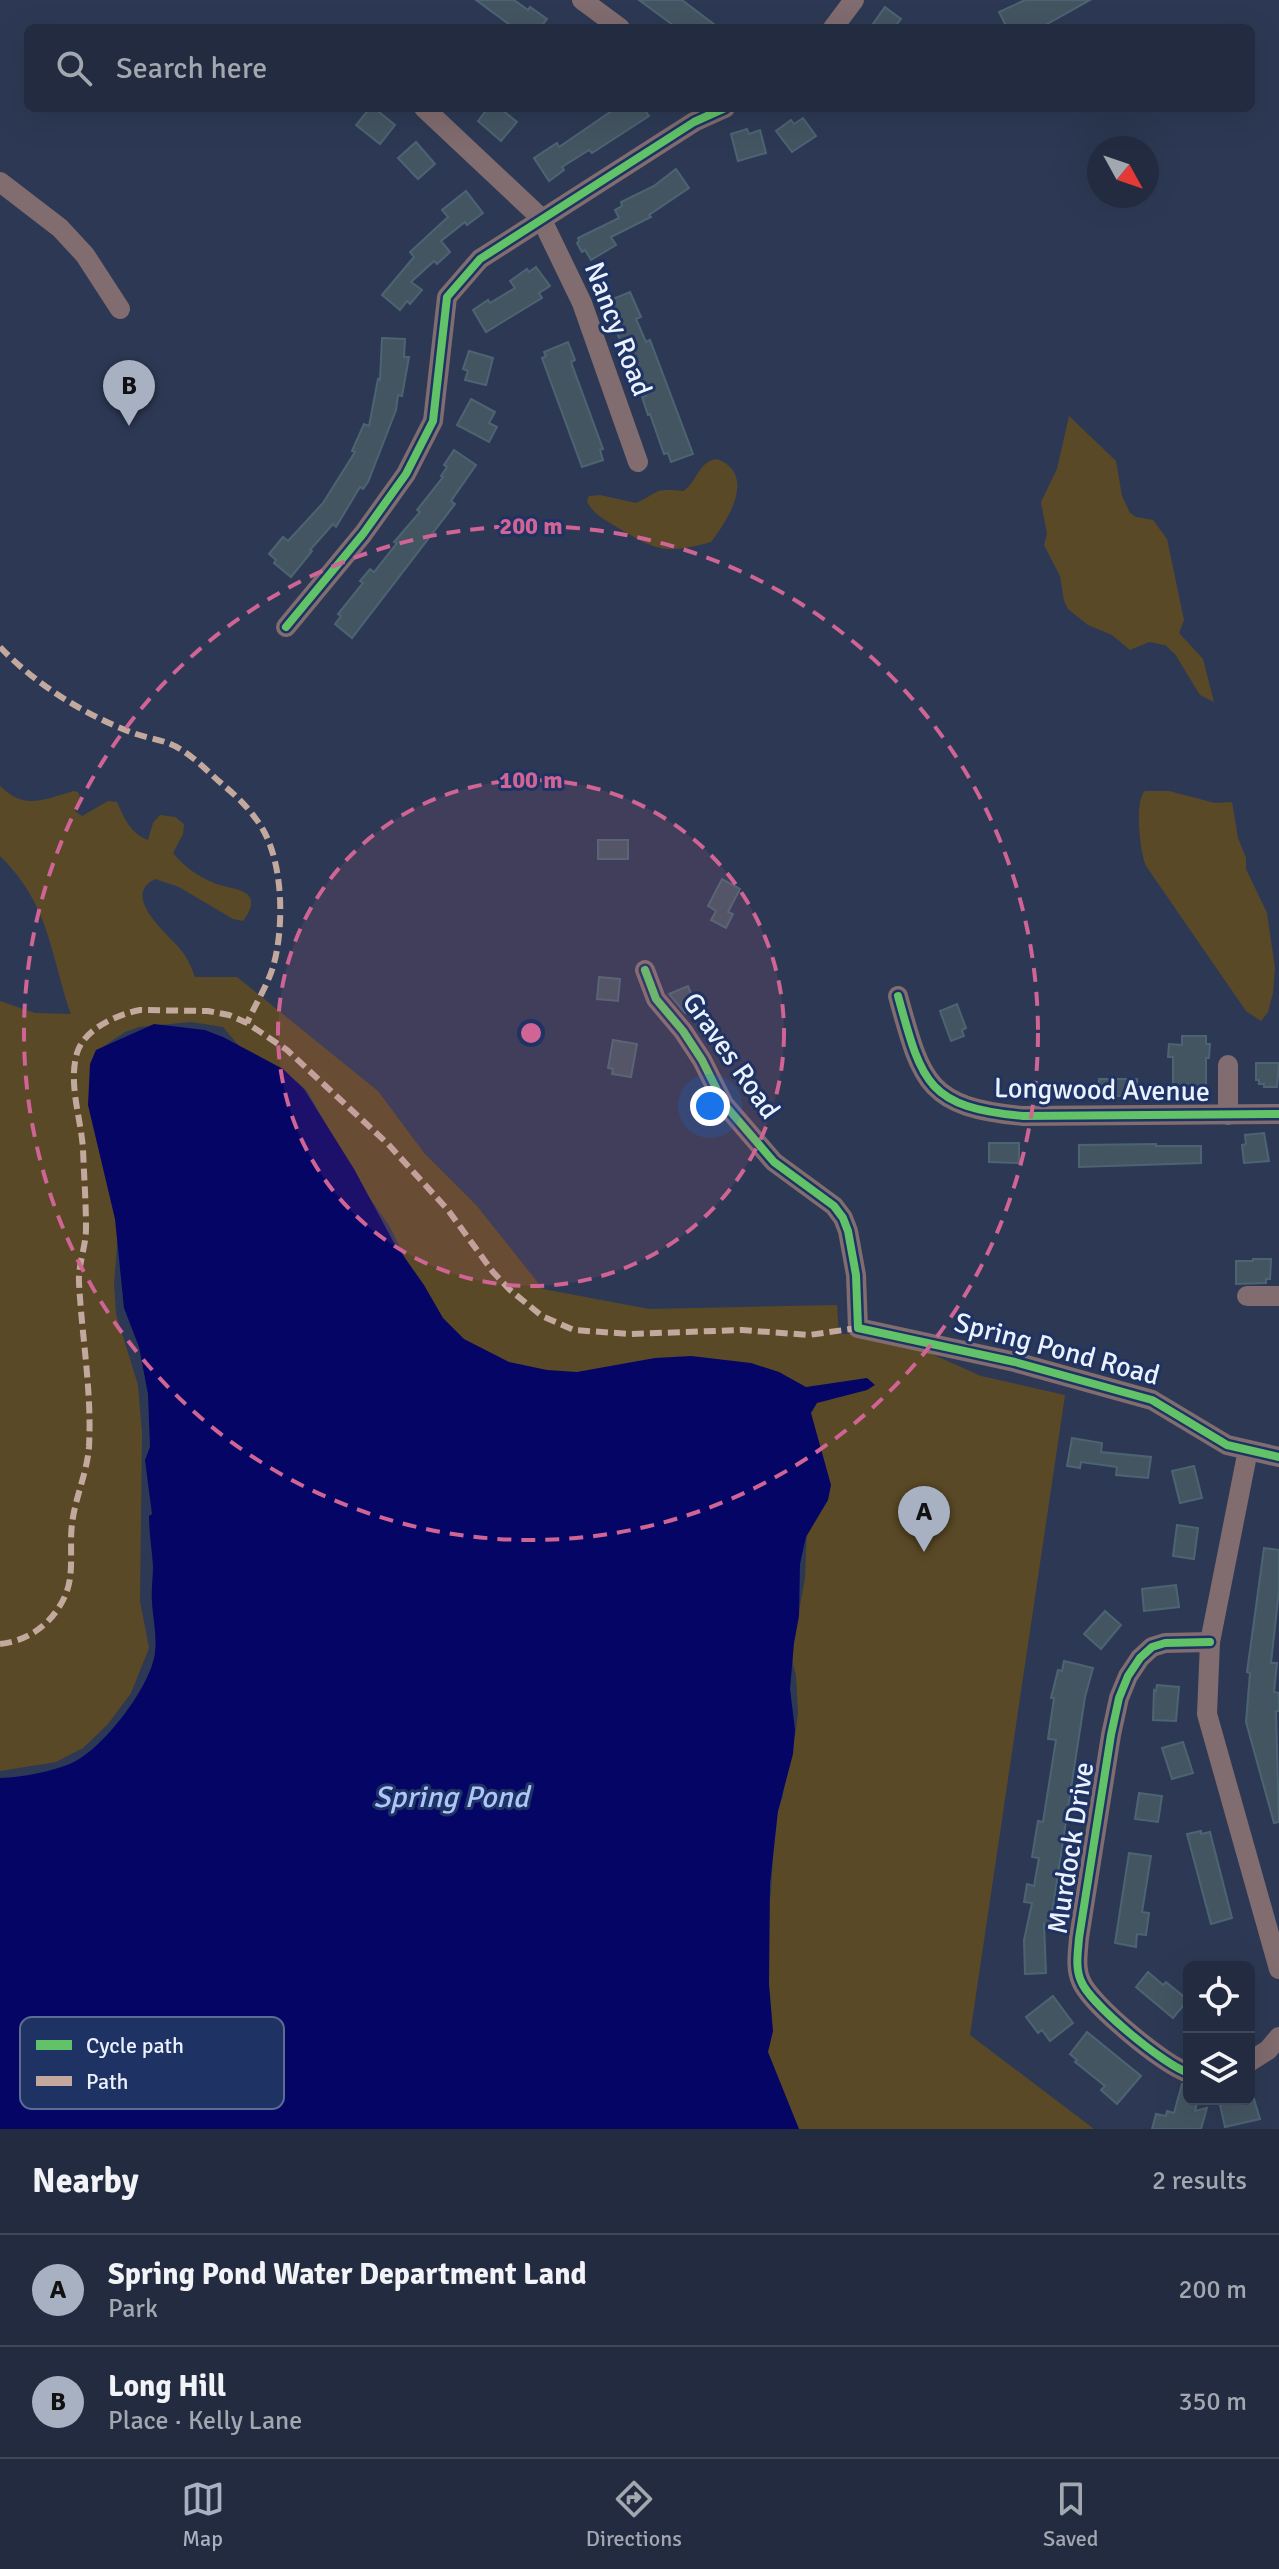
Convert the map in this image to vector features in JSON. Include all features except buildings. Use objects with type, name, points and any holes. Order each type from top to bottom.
[{"type":"street","points":[[582,0],[615,24]]},
{"type":"street","points":[[836,24],[854,0]]},
{"type":"street","points":[[428,112],[541,218]]},
{"type":"street","points":[[286,627],[350,552],[406,474],[433,421],[447,297],[480,259],[694,122],[716,112]]},
{"type":"street","points":[[0,182],[60,228],[85,255],[120,309]]},
{"type":"street","name":"Nancy Road","points":[[541,218],[582,303],[638,462]]},
{"type":"street","name":"Graves Road","points":[[645,970],[656,999],[696,1050],[724,1104],[774,1162],[834,1206],[843,1218],[856,1275],[858,1328]]},
{"type":"street","name":"Longwood Avenue","points":[[898,996],[909,1037],[925,1077],[949,1100],[966,1106],[1023,1116],[1279,1114]]},
{"type":"street","points":[[1228,1065],[1228,1115]]},
{"type":"street","points":[[1247,1296],[1279,1296]]},
{"type":"street","name":"Spring Pond Road","points":[[858,1328],[1015,1362],[1152,1400],[1227,1445],[1279,1457]]},
{"type":"street","points":[[1248,1450],[1210,1642],[1207,1714],[1279,1969]]},
{"type":"street","name":"Murdock Drive","points":[[1183,2070],[1163,2061],[1088,1994],[1078,1972],[1079,1938],[1111,1735],[1119,1698],[1128,1676],[1152,1647],[1165,1643],[1210,1642]]},
{"type":"street","points":[[1255,2058],[1268,2050],[1279,2037]]},
{"type":"shaded area","points":[[1069,416],[1116,461],[1122,496],[1130,513],[1153,520],[1167,539],[1184,620],[1179,633],[1203,659],[1214,702],[1200,695],[1175,654],[1165,645],[1149,642],[1130,650],[1112,635],[1088,625],[1068,609],[1060,576],[1044,545],[1047,534],[1041,502],[1057,469]]},
{"type":"shaded area","points":[[717,459],[729,466],[736,476],[737,487],[731,511],[711,542],[682,548],[660,548],[603,519],[587,501],[589,496],[600,495],[636,503],[657,492],[683,491],[705,464]]},
{"type":"shaded area","points":[[0,786],[9,794],[26,801],[78,792],[80,797],[75,811],[82,816],[108,801],[117,802],[133,830],[148,840],[153,823],[160,815],[175,817],[184,824],[183,834],[173,853],[177,858],[208,881],[244,892],[251,902],[243,921],[233,919],[179,887],[155,879],[146,886],[142,895],[144,905],[185,955],[195,977],[237,977],[378,1091],[425,1154],[477,1206],[543,1289],[649,1309],[837,1305],[839,1334],[887,1334],[981,1376],[1065,1395],[970,2035],[1094,2129],[791,2129],[762,2039],[764,1930],[771,1893],[775,1821],[783,1796],[785,1763],[795,1737],[798,1713],[796,1676],[791,1655],[805,1578],[807,1532],[542,1390],[451,1332],[418,1285],[390,1227],[364,1190],[307,1091],[296,1081],[245,1053],[223,1027],[191,1022],[139,1027],[101,1048],[95,1062],[107,1169],[118,1232],[114,1284],[116,1314],[138,1385],[142,1433],[140,1601],[149,1648],[131,1693],[108,1724],[83,1748],[56,1762],[0,1771],[0,1001],[35,1013],[71,1014],[39,911],[17,874],[0,856]]},
{"type":"shaded area","points":[[1145,791],[1169,791],[1215,803],[1232,802],[1246,869],[1267,913],[1275,968],[1268,1012],[1261,1021],[1246,1011],[1146,866],[1139,815]]},
{"type":"water","name":"Spring Pond","points":[[154,1024],[205,1030],[283,1069],[304,1089],[354,1169],[393,1241],[443,1318],[464,1339],[509,1362],[577,1372],[655,1358],[691,1356],[751,1363],[779,1372],[806,1387],[867,1378],[875,1385],[867,1390],[817,1403],[811,1413],[831,1485],[828,1500],[806,1537],[800,1564],[799,1616],[790,1689],[795,1730],[793,1754],[778,1811],[770,1884],[769,1984],[773,2031],[768,2052],[799,2129],[0,2129],[0,1778],[46,1771],[84,1756],[111,1730],[136,1698],[152,1666],[155,1652],[149,1522],[152,1514],[145,1460],[150,1447],[148,1394],[139,1347],[124,1308],[115,1219],[88,1105],[90,1064],[96,1050]]},
{"type":"marked path","points":[[0,647],[29,674],[79,708],[115,726],[183,751],[236,796],[256,819],[265,834],[277,870],[280,911],[273,967],[247,1023]]},
{"type":"marked path","points":[[0,1644],[30,1635],[47,1622],[60,1606],[70,1579],[72,1524],[88,1457],[90,1426],[79,1283],[86,1235],[83,1149],[74,1089],[75,1065],[77,1053],[87,1037],[103,1024],[122,1015],[140,1010],[208,1011],[229,1015],[247,1023],[287,1050],[388,1144],[448,1210],[493,1272],[510,1290],[542,1316],[574,1330],[630,1334],[742,1330],[809,1335],[858,1328]]},
{"type":"cycle path","points":[[286,627],[363,534],[406,474],[433,421],[447,297],[480,259],[694,122],[716,112]]},
{"type":"cycle path","points":[[645,970],[656,999],[702,1060],[724,1104],[774,1162],[834,1206],[843,1218],[856,1275],[858,1328],[1015,1362],[1152,1400],[1227,1445],[1279,1457]]},
{"type":"cycle path","points":[[898,996],[923,1070],[948,1097],[966,1106],[1023,1116],[1279,1114]]},
{"type":"cycle path","points":[[1183,2070],[1147,2047],[1087,1991],[1078,1971],[1079,1938],[1111,1735],[1119,1698],[1128,1676],[1152,1647],[1165,1643],[1210,1642]]},
{"type":"place","name":"Long Hill","points":[[129,426]]},
{"type":"place","name":"Spring Pond Water Department Land","points":[[924,1552]]}]
